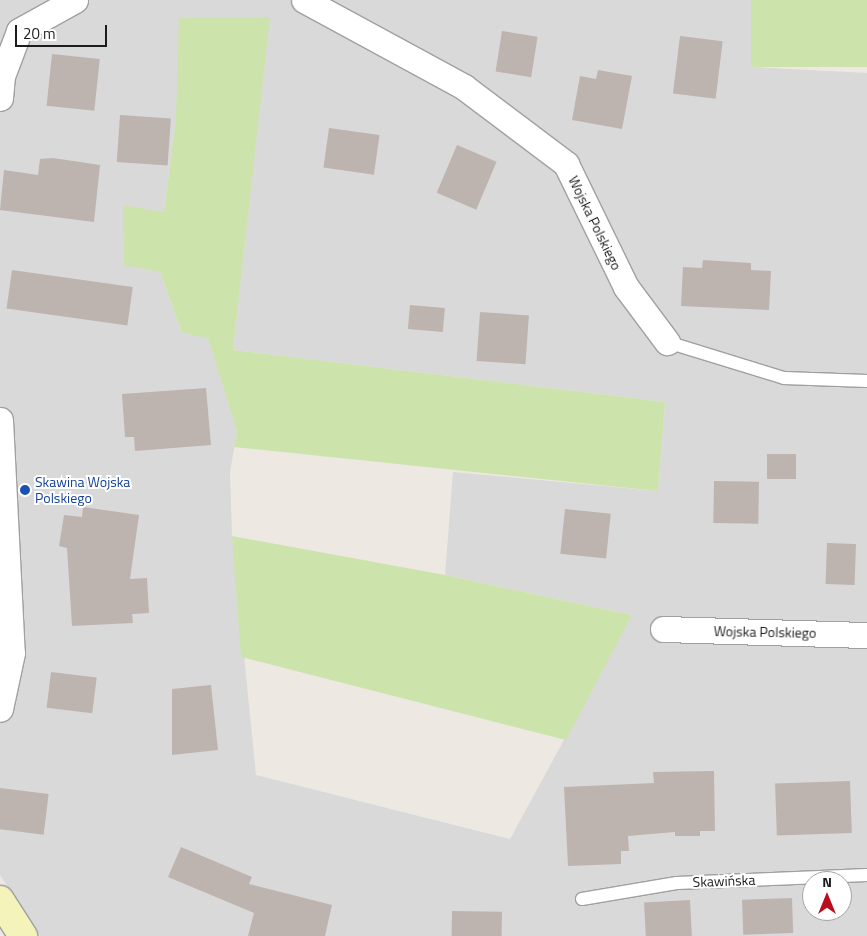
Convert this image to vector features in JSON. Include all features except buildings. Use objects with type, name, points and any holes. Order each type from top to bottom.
[{"type":"street","points":[[0,98],[2,76],[19,31],[75,0]]},
{"type":"street","name":"Wojska Polskiego","points":[[304,0],[464,87],[566,164],[626,287],[667,342]]},
{"type":"street","points":[[0,420],[12,653],[0,709]]},
{"type":"street","name":"Wojska Polskiego","points":[[663,629],[867,634]]},
{"type":"street","points":[[0,900],[23,936]]},
{"type":"lane","name":"Wojska Polskiego","points":[[667,342],[784,378],[867,381]]},
{"type":"lane","name":"Skawińska","points":[[582,899],[677,883],[867,875]]},
{"type":"shaded area","points":[[0,0],[751,0],[753,67],[867,73],[867,936],[40,936],[0,875]],"holes":[[[269,17],[233,350],[665,402],[658,491],[453,472],[445,575],[632,615],[510,839],[256,775],[232,536],[230,472],[237,432],[208,337],[182,333],[160,272],[123,206],[164,212],[176,118]]]},
{"type":"green space","points":[[751,0],[867,0],[867,67],[751,67]]},
{"type":"green space","points":[[270,17],[233,350],[665,402],[658,491],[234,447],[237,432],[208,338],[182,333],[160,272],[124,265],[123,205],[164,212],[176,118],[179,18]]},
{"type":"green space","points":[[232,536],[445,575],[632,615],[566,740],[241,657]]},
{"type":"place","name":"Skawina Wojska Polskiego","points":[[25,490]]}]
